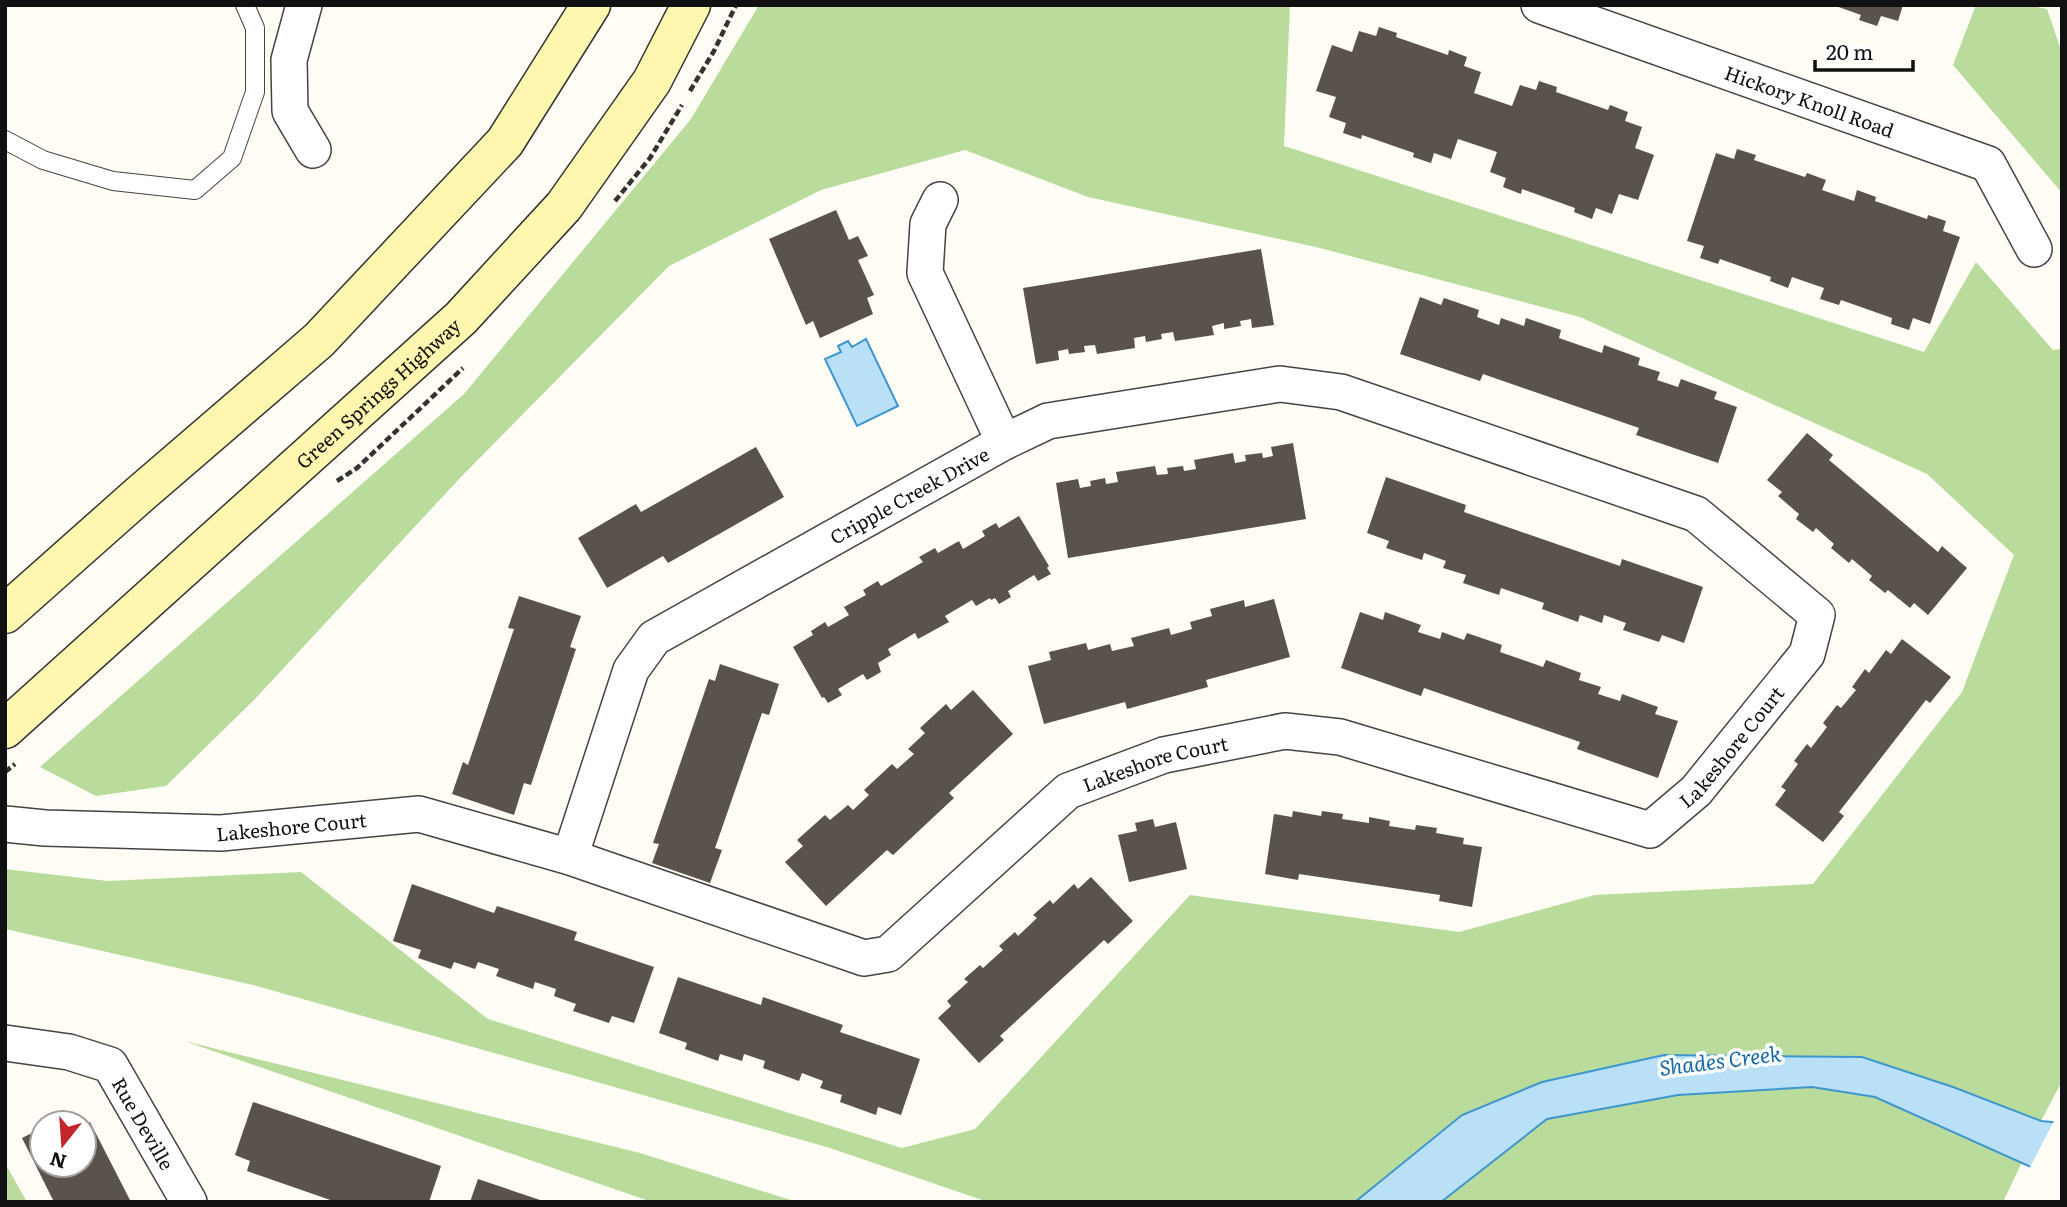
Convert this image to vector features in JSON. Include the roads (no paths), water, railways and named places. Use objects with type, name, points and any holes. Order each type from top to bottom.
[{"type":"main road","points":[[5,614],[319,340],[505,142],[591,5]]},
{"type":"main road","name":"Green Springs Highway","points":[[5,729],[461,318],[564,206],[652,81],[691,5]]},
{"type":"street","points":[[304,5],[289,60],[290,111],[313,150]]},
{"type":"street","name":"Hickory Knoll Road","points":[[1539,5],[1988,163],[2034,249]]},
{"type":"street","points":[[940,200],[928,224],[925,273],[1004,442]]},
{"type":"street","name":"Lakeshore Court","points":[[5,824],[45,828],[221,834],[419,814],[570,857],[864,958],[888,954],[1068,791],[1164,755],[1285,731],[1340,737],[1650,830],[1696,791],[1807,654],[1817,615],[1696,514],[1341,392],[1280,384],[1048,421],[1004,442]]},
{"type":"street","name":"Cripple Creek Drive","points":[[570,857],[631,670],[654,638],[1004,442]]},
{"type":"street","name":"Rue Deville","points":[[5,1043],[69,1052],[110,1065],[189,1202]]},
{"type":"lane","points":[[5,139],[43,160],[113,181],[195,190],[232,158],[255,92],[255,28],[245,5]]},
{"type":"water","points":[[866,339],[898,406],[857,426],[825,359],[841,352],[838,346],[848,341],[852,347]]},
{"type":"water","name":"Shades Creek","points":[[1664,1055],[1862,1057],[1953,1087],[2041,1121],[2062,1123],[2062,1181],[1875,1097],[1812,1087],[1678,1095],[1547,1119],[1441,1202],[1355,1202],[1462,1115],[1542,1082]]}]
